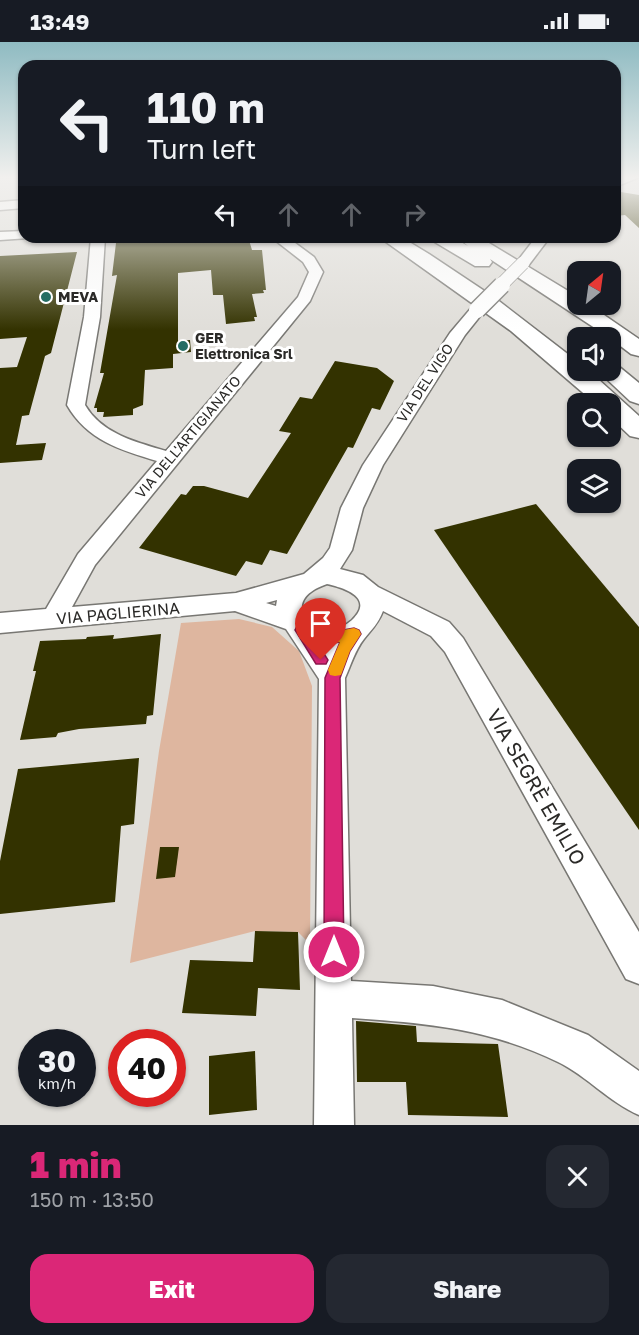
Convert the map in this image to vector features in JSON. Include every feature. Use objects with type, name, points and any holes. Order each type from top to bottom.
[{"type":"highway","points":[[397,243],[474,292],[511,320],[587,382],[639,430]]},
{"type":"highway","points":[[427,243],[528,308]]},
{"type":"highway","points":[[449,243],[519,286],[577,327]]},
{"type":"highway","points":[[476,243],[535,278],[639,350]]},
{"type":"highway","points":[[621,361],[639,375]]},
{"type":"highway","points":[[621,380],[639,396]]},
{"type":"street","points":[[0,236],[18,235]]},
{"type":"street","points":[[98,243],[92,317],[76,405],[80,415],[96,430],[170,459]]},
{"type":"street","name":"VIA DELL'ARTIGIANATO","points":[[53,619],[86,560],[304,298],[315,279],[316,272],[309,260],[286,243]]},
{"type":"street","name":"VIA DEL VIGO","points":[[308,581],[331,564],[341,550],[352,508],[373,465],[458,333],[477,310],[524,263],[539,243]]},
{"type":"street","points":[[334,1125],[332,678],[344,649],[373,608],[366,590],[352,573],[341,550]]},
{"type":"street","points":[[332,678],[289,612],[289,602],[293,592],[308,581],[327,575],[354,580],[366,590]]},
{"type":"street","name":"VIA PAGLIERINA","points":[[0,623],[236,602],[308,581]]},
{"type":"street","name":"VIA SEGRÈ EMILIO","points":[[366,590],[440,628],[454,645],[639,966]]},
{"type":"street","name":"VIA PAGLIERINA","points":[[236,602],[298,626]]},
{"type":"street","points":[[298,626],[327,638],[362,626],[421,618]]},
{"type":"street","points":[[334,998],[433,1005],[502,1019],[574,1049],[639,1095]]},
{"type":"shaded area","points":[[239,619],[272,627],[299,651],[312,686],[310,944],[298,932],[255,931],[130,963],[159,751],[181,623]]},
{"type":"building","points":[[116,243],[250,243],[252,250],[262,250],[266,290],[263,290],[264,293],[252,294],[257,317],[254,317],[255,321],[226,324],[223,295],[213,295],[211,270],[178,273],[178,341],[190,340],[191,352],[173,354],[173,368],[145,370],[143,405],[133,409],[133,415],[103,417],[104,412],[97,412],[97,408],[94,408],[104,373],[100,373],[117,275],[112,276]]},
{"type":"building","points":[[77,252],[51,353],[45,356],[29,415],[22,416],[16,445],[46,443],[42,460],[0,463],[0,368],[17,367],[27,337],[0,339],[0,256]]},
{"type":"building","points":[[335,361],[377,368],[394,381],[380,410],[372,408],[353,448],[348,447],[287,554],[270,550],[262,565],[246,561],[236,576],[139,548],[181,494],[186,495],[193,486],[204,486],[248,498],[291,433],[279,431],[300,397],[312,399]]},
{"type":"building","points":[[536,504],[639,627],[639,830],[434,530]]},
{"type":"building","points":[[161,634],[153,715],[147,716],[146,724],[79,729],[58,733],[56,737],[20,740],[36,671],[33,671],[40,641],[114,635],[113,639]]},
{"type":"building","points":[[139,758],[134,824],[121,826],[115,902],[0,914],[0,861],[18,769]]},
{"type":"building","points":[[160,847],[179,847],[175,877],[156,879]]},
{"type":"building","points":[[255,931],[298,932],[300,990],[258,988],[256,1016],[182,1013],[190,960],[253,962]]},
{"type":"building","points":[[356,1021],[416,1026],[417,1042],[498,1044],[508,1117],[408,1115],[406,1082],[357,1082]]},
{"type":"building","points":[[255,1051],[257,1110],[209,1115],[209,1056]]},
{"type":"slow traffic","points":[[313,635],[341,638],[354,634],[344,649],[335,670]]},
{"type":"place","name":"MEVA","points":[[46,297]]},
{"type":"place","name":"GER Elettronica Srl","points":[[183,346]]},
{"type":"route","points":[[321,660],[302,630],[314,636],[327,638],[341,638],[354,634],[344,649],[332,678],[334,952]]}]
